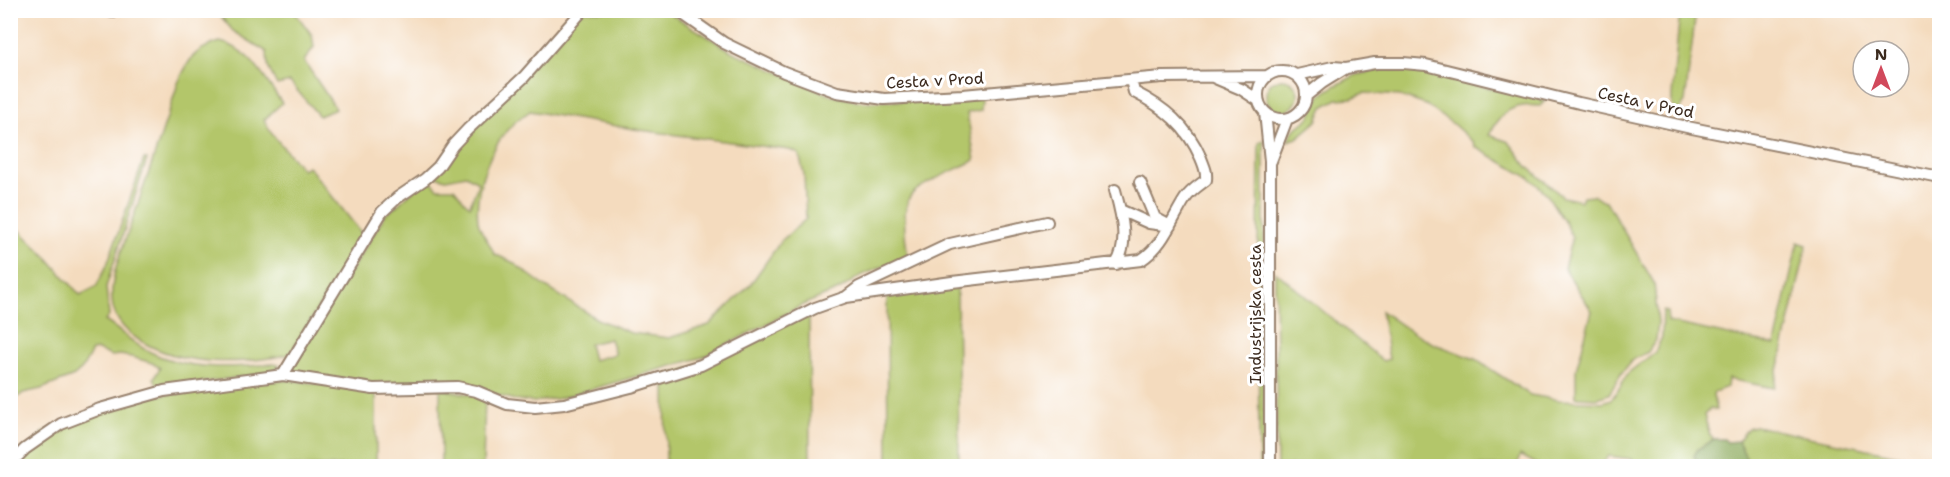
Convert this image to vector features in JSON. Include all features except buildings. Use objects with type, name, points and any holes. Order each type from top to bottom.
[{"type":"street","points":[[283,375],[382,212],[438,167],[453,145],[524,77],[583,10]]},
{"type":"street","name":"Cesta v Prod","points":[[677,10],[724,43],[784,72],[837,92],[884,99],[963,95],[1178,76],[1214,78],[1230,75],[1266,76]]},
{"type":"street","name":"Cesta v Prod","points":[[1297,75],[1333,68],[1381,63],[1426,65],[1633,115],[1940,178]]},
{"type":"street","points":[[1307,95],[1346,68]]},
{"type":"street","points":[[1284,70],[1297,75],[1304,84],[1307,95],[1306,102],[1299,113],[1287,119],[1275,118],[1265,112],[1258,100],[1260,84],[1266,76],[1284,70]]},
{"type":"street","name":"Cesta v Prod","points":[[1214,78],[1241,89],[1258,100]]},
{"type":"street","points":[[10,464],[26,449],[62,424],[100,409],[164,391],[283,375],[373,389],[457,387],[476,391],[507,404],[535,407],[564,404],[631,387],[701,365],[815,308],[846,297],[1018,273],[1141,260],[1150,254],[1170,226],[1185,198],[1206,180],[1207,171],[1188,132],[1171,115],[1134,92],[1131,80]]},
{"type":"street","name":"Industrijska cesta","points":[[1265,112],[1270,161],[1270,466]]},
{"type":"street","name":"Industrijska cesta","points":[[1270,161],[1287,119]]},
{"type":"street","points":[[1140,182],[1155,218],[1170,226]]},
{"type":"street","points":[[1115,190],[1122,222],[1122,254],[1116,264]]},
{"type":"street","points":[[1120,210],[1149,223],[1170,226]]},
{"type":"street","points":[[846,297],[859,287],[950,244],[1047,222]]},
{"type":"green space","points":[[219,10],[294,11],[312,35],[314,47],[304,61],[336,109],[319,116],[290,82],[277,85],[268,67],[267,52],[233,31],[218,13]]},
{"type":"green space","points":[[580,11],[666,11],[731,51],[830,95],[864,102],[982,98],[981,110],[967,113],[975,160],[925,184],[909,199],[904,223],[908,256],[860,276],[839,290],[807,303],[703,357],[561,398],[534,402],[515,400],[480,390],[391,387],[294,372],[293,365],[385,215],[412,191],[431,181],[438,188],[454,188],[470,206],[478,182],[466,175],[446,179],[435,176],[452,151]],"holes":[[[530,111],[640,130],[790,150],[799,154],[804,174],[806,219],[781,241],[750,285],[709,325],[669,338],[631,333],[597,319],[546,287],[512,262],[494,254],[481,230],[477,208],[481,181],[491,155],[506,132]],[[610,339],[615,354],[593,360],[589,344]]]},
{"type":"green space","points":[[1680,11],[1696,11],[1685,102],[1679,111],[1672,106],[1672,96]]},
{"type":"green space","points":[[220,42],[240,51],[263,75],[282,103],[264,120],[272,134],[302,169],[308,166],[363,235],[290,354],[232,362],[193,359],[156,349],[139,340],[125,328],[117,318],[112,300],[113,280],[118,260],[178,83],[193,56],[204,48]]},
{"type":"green space","points":[[1387,68],[1416,71],[1545,101],[1540,106],[1522,106],[1509,110],[1503,114],[1489,135],[1509,142],[1528,167],[1563,197],[1581,201],[1583,196],[1593,195],[1606,201],[1654,283],[1658,323],[1656,340],[1648,352],[1632,360],[1609,394],[1598,398],[1576,397],[1576,370],[1592,311],[1564,268],[1572,237],[1567,226],[1546,193],[1530,178],[1475,147],[1474,143],[1453,124],[1426,105],[1400,96],[1364,93],[1352,98],[1337,99],[1323,107],[1317,121],[1297,138],[1288,141],[1293,131],[1310,117],[1321,95],[1356,75]]},
{"type":"green space","points":[[1282,79],[1293,84],[1298,95],[1293,106],[1282,111],[1271,106],[1266,95],[1271,84]]},
{"type":"green space","points":[[1264,140],[1264,258],[1258,258],[1259,143]]},
{"type":"green space","points":[[144,159],[147,159],[106,287],[109,316],[105,321],[142,348],[178,362],[225,367],[273,364],[279,365],[278,368],[265,374],[159,388],[154,378],[160,368],[152,363],[132,357],[111,356],[98,350],[92,351],[82,369],[74,376],[41,389],[23,393],[11,403],[10,221],[47,257],[80,295],[96,287],[107,265]]},
{"type":"green space","points":[[1798,242],[1807,245],[1774,388],[1728,379],[1727,387],[1714,392],[1716,410],[1710,409],[1704,415],[1710,436],[1714,439],[1698,449],[1694,456],[1700,466],[1637,466],[1631,459],[1609,456],[1600,466],[1540,466],[1520,455],[1517,466],[1277,466],[1275,271],[1383,361],[1389,359],[1381,311],[1434,344],[1475,359],[1530,395],[1559,400],[1603,402],[1611,399],[1628,373],[1655,352],[1662,337],[1663,311],[1667,312],[1668,322],[1775,345]]},
{"type":"green space","points":[[1258,269],[1263,269],[1264,466],[1259,466]]},
{"type":"green space","points":[[957,281],[959,466],[888,466],[887,289]]},
{"type":"green space","points":[[809,310],[810,466],[666,466],[665,375],[696,366]]},
{"type":"green space","points":[[291,380],[376,392],[376,466],[11,466],[44,432],[136,398]]},
{"type":"green space","points":[[440,389],[485,397],[483,466],[441,466]]},
{"type":"green space","points":[[1755,426],[1931,462],[1936,466],[1750,466],[1738,441],[1748,428]]},
{"type":"green space","points":[[1714,439],[1724,439],[1727,442],[1738,441],[1750,466],[1700,466],[1694,456],[1698,449]]}]
